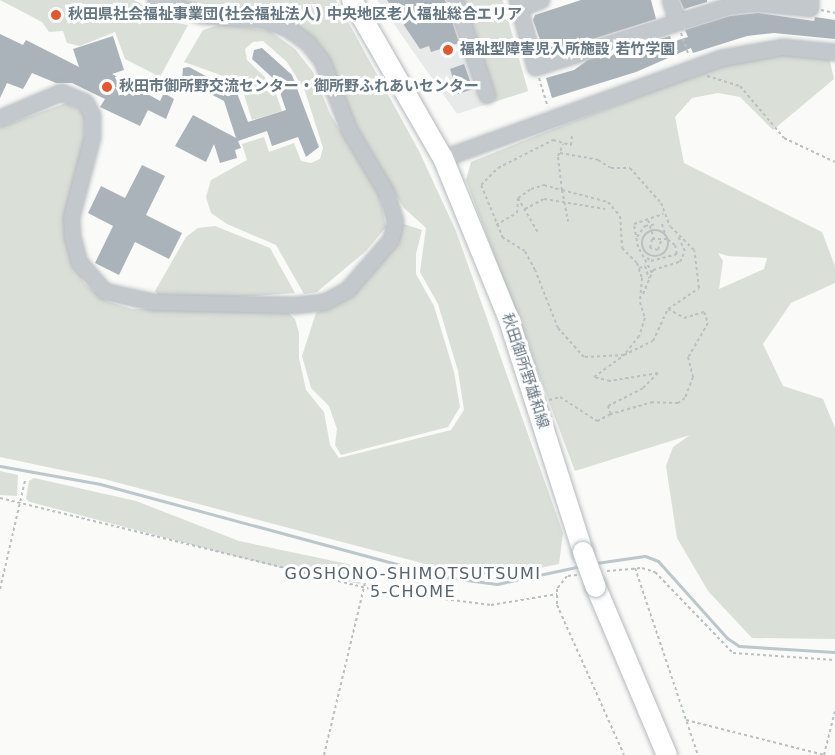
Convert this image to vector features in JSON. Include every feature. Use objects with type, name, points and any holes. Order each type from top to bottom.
[{"type":"main road","name":"秋田御所野雄和線","points":[[352,0],[443,158],[508,317],[583,552],[667,755]]},
{"type":"street","points":[[0,118],[61,92],[85,102],[92,115],[92,137],[71,217],[72,236],[79,262],[104,291],[172,304],[294,305],[324,302],[347,290],[391,239],[395,221],[386,192],[349,130],[322,61],[307,42],[287,28],[264,20],[202,15],[155,0]]},
{"type":"street","points":[[455,0],[487,95]]},
{"type":"street","points":[[540,0],[518,4],[535,67],[677,20],[740,4],[810,8],[810,0]]},
{"type":"street","points":[[670,0],[677,20]]},
{"type":"street","points":[[443,158],[687,64],[766,49],[835,51]]},
{"type":"path","points":[[677,20],[687,64],[731,80],[784,138],[835,162]]},
{"type":"path","points":[[535,67],[549,109]]},
{"type":"path","points":[[560,153],[598,160],[610,168],[630,168],[644,180],[685,251],[680,262],[652,273],[640,302],[645,318],[639,336],[624,355],[584,357],[558,328],[551,303],[525,251],[504,238],[495,225],[481,185],[498,168],[553,140],[571,145],[573,136]]},
{"type":"path","points":[[563,144],[560,153],[562,190],[568,221]]},
{"type":"path","points":[[518,198],[544,185],[608,202],[620,216],[622,248],[639,268],[643,294]]},
{"type":"path","points":[[495,225],[517,213],[518,198]]},
{"type":"path","points":[[518,198],[538,232]]},
{"type":"path","points":[[525,209],[544,199],[564,201],[574,207],[589,204],[605,209]]},
{"type":"path","points":[[652,273],[636,238],[634,224],[664,213]]},
{"type":"path","points":[[648,220],[654,238],[661,241],[667,239]]},
{"type":"path","points":[[636,238],[650,225],[657,224]]},
{"type":"path","points":[[643,238],[643,248],[648,254],[660,255],[667,248],[667,239],[662,224]]},
{"type":"path","points":[[610,414],[608,406],[643,388],[658,373],[610,381],[594,377],[624,355],[653,341],[668,309],[699,288],[694,250],[671,227]]},
{"type":"path","points":[[636,238],[643,238],[651,231],[662,232],[675,245],[677,254],[651,261],[647,258]]},
{"type":"path","points":[[650,246],[654,238]]},
{"type":"path","points":[[660,255],[658,250],[661,241]]},
{"type":"path","points":[[643,248],[650,246],[658,250]]},
{"type":"path","points":[[639,268],[645,266],[649,279]]},
{"type":"path","points":[[536,404],[560,397],[587,418],[597,421],[610,414],[653,402],[678,403],[685,398],[693,377],[688,357],[708,323],[704,312],[684,318],[668,309]]},
{"type":"path","points":[[0,589],[25,481]]},
{"type":"path","points":[[0,498],[364,588],[491,605],[557,594]]},
{"type":"path","points":[[634,568],[698,755]]},
{"type":"path","points":[[624,755],[561,620],[557,594],[567,576],[594,577],[634,568],[655,572],[733,653],[835,660]]},
{"type":"path","points":[[324,755],[367,575]]},
{"type":"path","points":[[686,720],[824,755],[835,711]]},
{"type":"shaded area","points":[[0,0],[134,0],[172,22],[188,25],[160,77],[125,59],[115,32],[80,46],[67,43],[63,31],[49,32],[42,22]]},
{"type":"shaded area","points":[[176,0],[336,0],[419,151],[456,231],[563,533],[559,564],[499,576],[452,571],[104,479],[0,457],[0,127],[66,103],[85,113],[84,145],[69,250],[84,283],[106,301],[132,309],[285,310],[295,319],[299,333],[299,358],[306,390],[324,412],[330,445],[339,458],[451,430],[464,410],[458,371],[438,304],[420,272],[426,228],[404,208],[393,191],[351,118],[330,61],[316,40],[298,27],[198,10]]},
{"type":"shaded area","points":[[377,0],[503,0],[528,91],[457,114]]},
{"type":"shaded area","points":[[460,0],[502,0],[528,91],[494,102]]},
{"type":"shaded area","points":[[222,24],[270,31],[295,49],[313,72],[330,114],[378,189],[386,227],[366,251],[317,292],[304,294],[276,245],[227,224],[211,213],[206,197],[211,180],[247,160],[242,144],[264,137],[269,152],[294,143],[301,161],[311,163],[320,159],[323,148],[305,91],[287,62],[263,41],[253,42],[245,49],[247,60],[273,85],[282,111],[252,120],[240,82],[184,62],[203,30]]},
{"type":"shaded area","points":[[781,53],[829,57],[834,79],[773,130],[740,97],[718,93],[692,98],[675,117],[684,163],[822,232],[835,266],[835,283],[791,303],[763,344],[783,386],[823,399],[835,428],[835,639],[752,638],[708,591],[677,538],[666,466],[673,447],[690,435],[575,471],[466,180],[471,162],[721,65]],"holes":[[[718,253],[728,256],[767,258],[764,269],[719,289],[723,261]]]},
{"type":"shaded area","points":[[401,223],[422,230],[416,254],[416,274],[434,306],[454,372],[460,407],[448,427],[341,455],[335,445],[337,429],[329,406],[311,388],[302,356],[316,313],[353,293]]},
{"type":"shaded area","points":[[215,226],[270,248],[295,293],[196,300],[159,297],[155,291],[186,237],[198,228]]},
{"type":"shaded area","points":[[0,471],[18,475],[17,496],[0,495]]},
{"type":"shaded area","points":[[34,478],[136,501],[239,541],[348,564],[363,571],[361,581],[360,584],[265,564],[30,502],[26,499],[29,481]]},
{"type":"building","points":[[387,0],[445,0],[459,43],[431,52],[429,46],[420,49]]},
{"type":"building","points":[[581,0],[651,0],[656,19],[545,54],[533,20],[535,15]]},
{"type":"building","points":[[680,0],[707,0],[707,2],[684,9]]},
{"type":"building","points":[[758,13],[814,21],[815,17],[835,20],[835,39],[774,33],[747,36],[693,53],[691,48],[636,72],[552,98],[546,78],[574,70],[588,60],[670,36],[672,42],[688,37],[685,30],[730,16]]},
{"type":"building","points":[[0,34],[23,45],[26,40],[79,67],[73,49],[113,36],[124,70],[112,74],[160,101],[164,93],[174,99],[166,119],[148,110],[140,126],[100,107],[105,99],[72,83],[56,83],[32,73],[23,89],[7,83],[0,98]]},
{"type":"building","points":[[262,48],[292,75],[319,147],[306,157],[298,137],[272,146],[267,131],[238,141],[241,148],[235,150],[237,158],[220,163],[214,144],[206,162],[175,146],[193,115],[236,138],[224,101],[182,79],[183,68],[189,67],[237,93],[248,122],[286,110],[276,81],[252,59],[254,50]]},
{"type":"building","points":[[464,64],[473,89],[458,94],[450,69]]},
{"type":"building","points":[[142,165],[165,176],[146,215],[182,233],[169,259],[135,242],[119,275],[95,263],[113,226],[88,213],[101,186],[125,198]]},
{"type":"waterway","points":[[0,466],[100,484],[445,577],[497,584],[581,566]]},
{"type":"waterway","points":[[596,563],[645,556],[658,561],[727,638],[739,646],[835,652]]},
{"type":"place","name":"秋田県社会福祉事業団(社会福祉法人) 中央地区老人福祉総合エリア","points":[[56,15]]},
{"type":"place","name":"福祉型障害児入所施設 若竹学園","points":[[448,50]]},
{"type":"place","name":"秋田市御所野交流センター・御所野ふれあいセンター","points":[[107,87]]},
{"type":"district","name":"GOSHONO-SHIMOTSUTSUMI 5-CHOME","points":[[413,583]]}]
